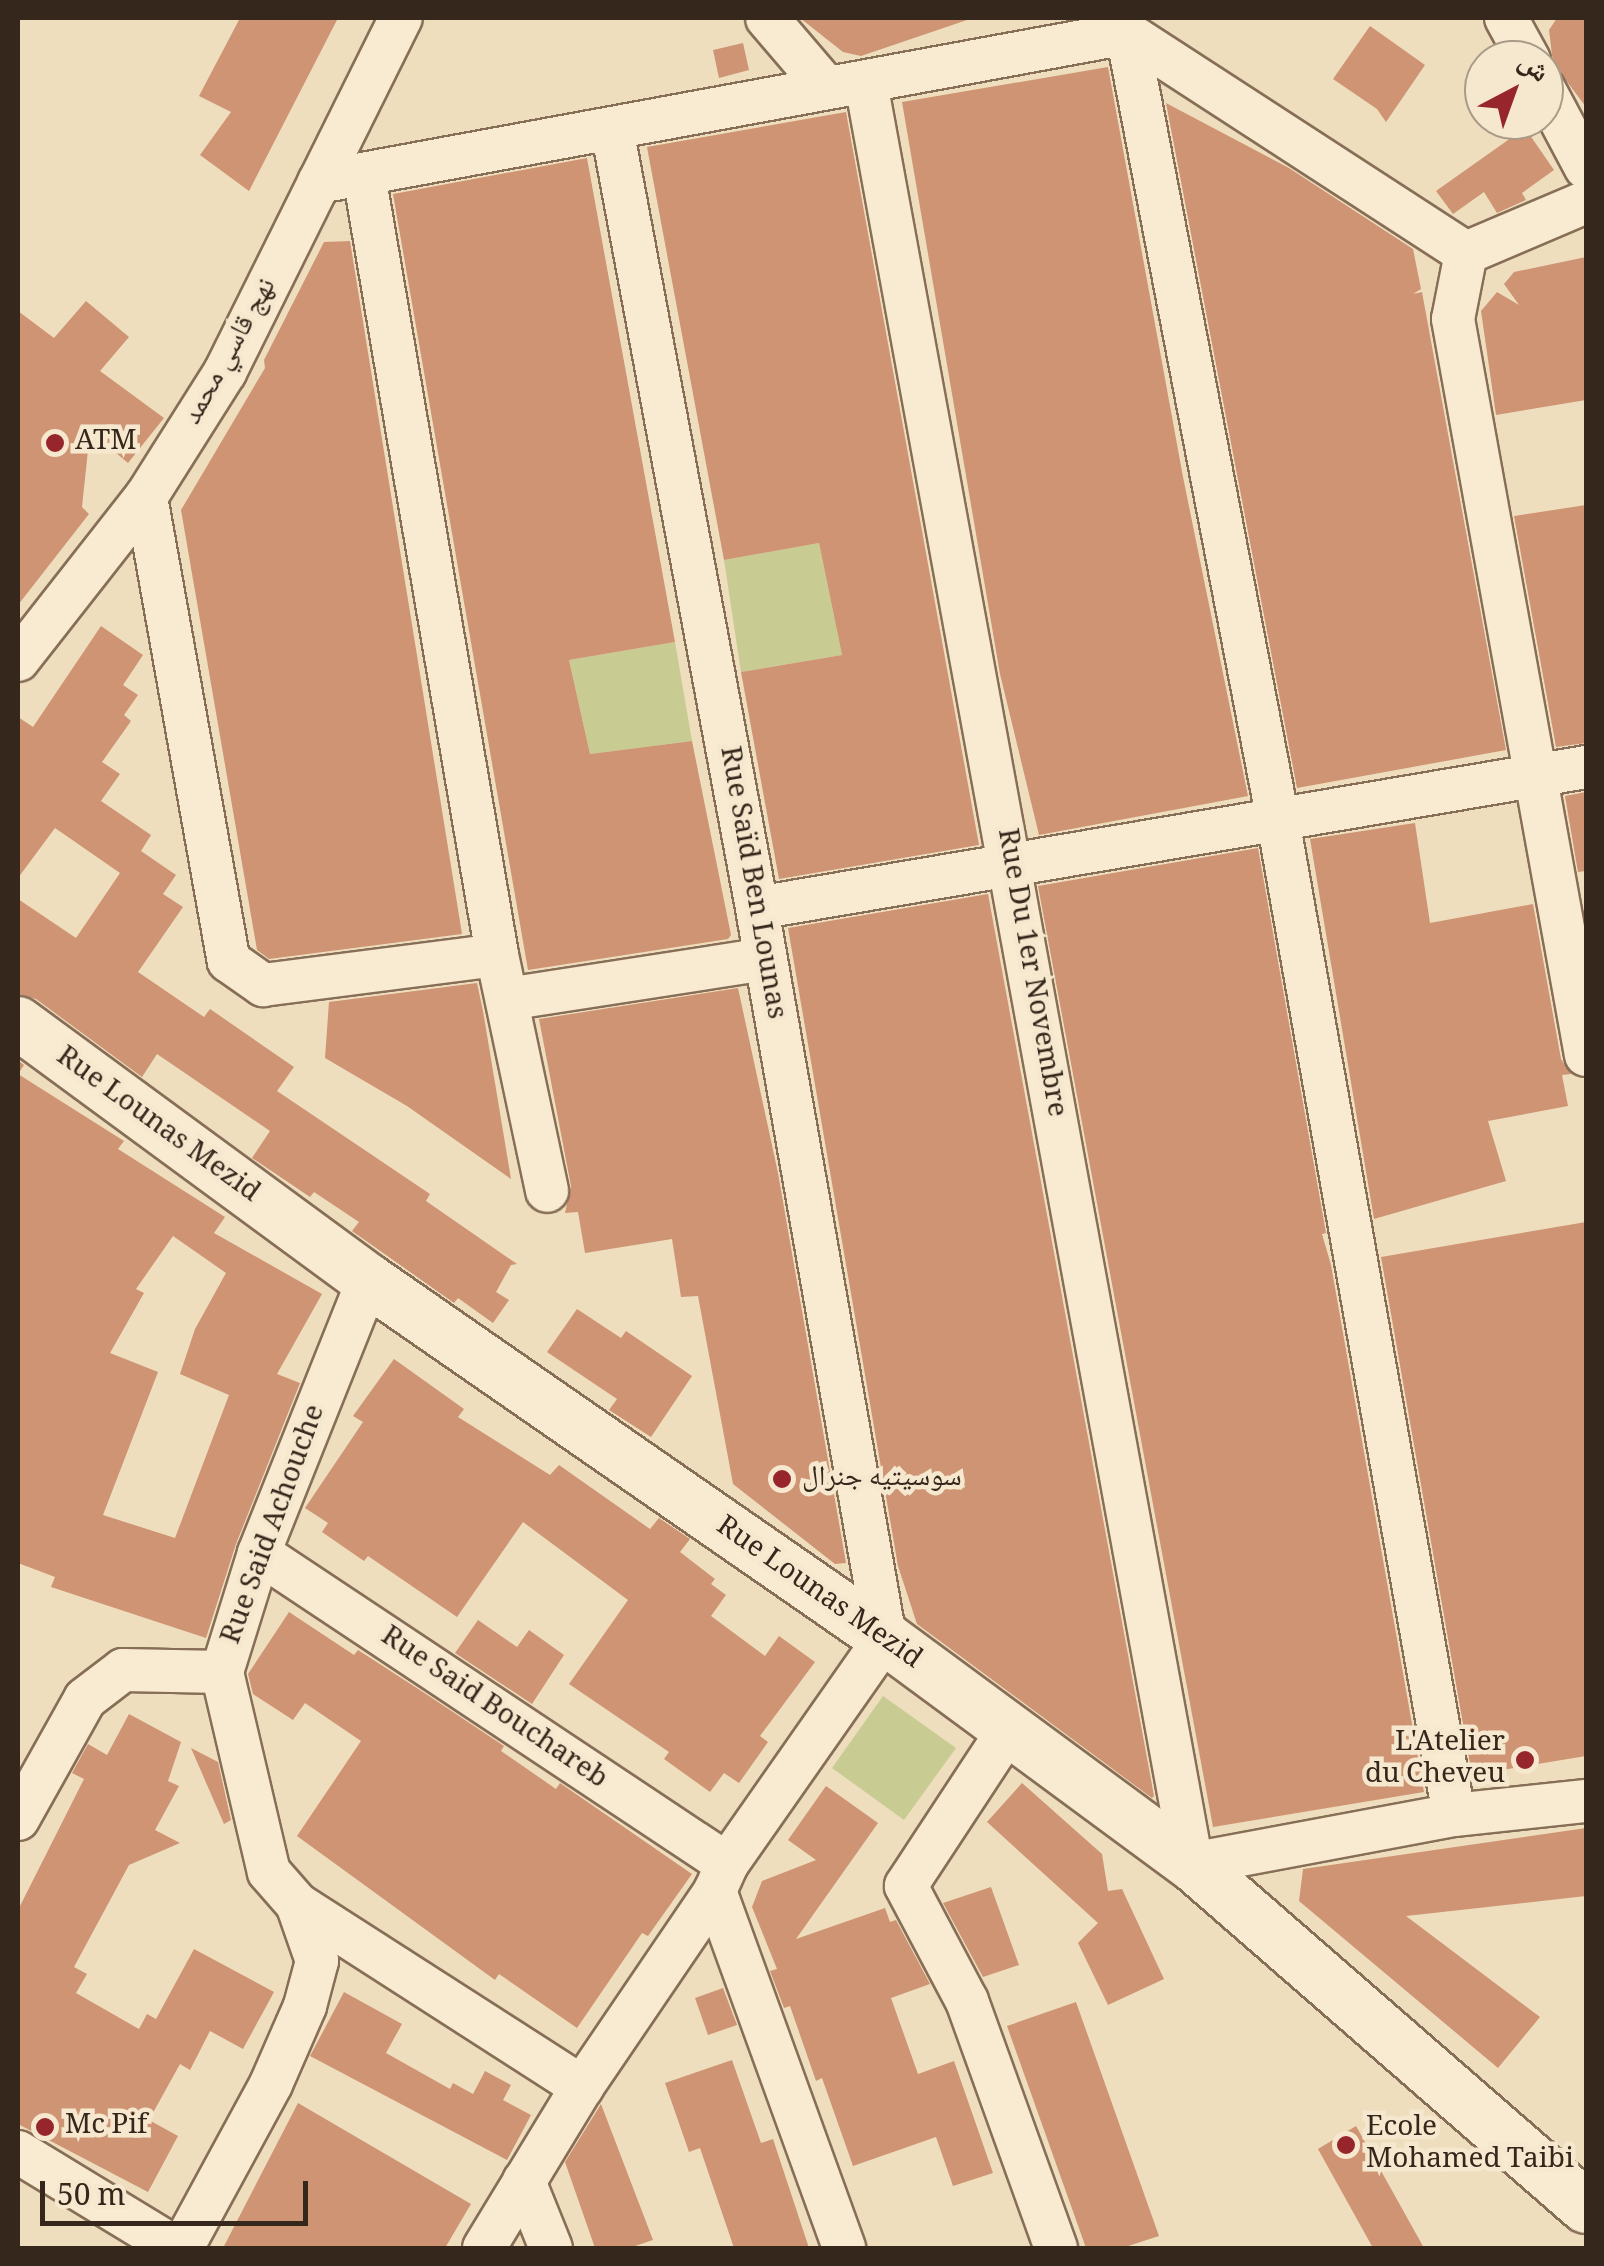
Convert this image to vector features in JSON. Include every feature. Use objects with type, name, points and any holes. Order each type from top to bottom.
[{"type":"street","name":"نهج قاسي محمد","points":[[18,660],[146,496],[225,372],[402,18]]},
{"type":"street","points":[[766,18],[845,84]]},
{"type":"street","points":[[319,182],[845,84],[1120,26],[1466,253]]},
{"type":"street","points":[[1120,26],[1278,820],[1454,1815]]},
{"type":"street","name":"Rue Du 1er Novembre","points":[[845,84],[1011,865],[1192,1864]]},
{"type":"street","points":[[1564,127],[1586,168]]},
{"type":"street","name":"Rue Saïd Ben Lounas","points":[[612,129],[758,908],[885,1638]]},
{"type":"street","points":[[364,175],[498,955],[547,1191]]},
{"type":"street","points":[[1466,253],[1586,202]]},
{"type":"street","points":[[1466,253],[1454,320],[1586,1055]]},
{"type":"street","points":[[146,496],[229,961],[263,986],[498,955]]},
{"type":"street","points":[[758,908],[1586,767]]},
{"type":"street","points":[[507,999],[764,959]]},
{"type":"street","name":"Rue Lounas Mezid","points":[[18,1022],[368,1280],[885,1638],[1007,1732],[1192,1864],[1586,2207]]},
{"type":"street","name":"Rue Said Achouche","points":[[18,1819],[85,1699],[123,1670],[222,1672],[259,1553],[368,1280]]},
{"type":"street","name":"Rue Said Bouchareb","points":[[259,1553],[721,1878]]},
{"type":"street","points":[[484,2248],[582,2086],[885,1638]]},
{"type":"street","points":[[222,1672],[269,1872],[297,1904],[582,2086]]},
{"type":"street","points":[[1007,1732],[906,1886],[966,2001],[1056,2248]]},
{"type":"street","points":[[1192,1864],[1454,1815],[1586,1801]]},
{"type":"street","points":[[721,1878],[844,2248]]},
{"type":"street","points":[[18,2152],[178,2248],[271,2084],[305,2006],[317,1961],[297,1904]]},
{"type":"street","points":[[524,2181],[551,2248]]},
{"type":"green space","points":[[819,543],[842,655],[741,672],[724,560]]},
{"type":"green space","points":[[675,642],[692,741],[590,754],[569,660]]},
{"type":"green space","points":[[883,1696],[956,1748],[904,1820],[832,1768]]},
{"type":"building","points":[[240,18],[338,18],[249,191],[200,155],[231,112],[199,96]]},
{"type":"building","points":[[800,18],[967,20],[861,56],[843,52]]},
{"type":"building","points":[[1557,18],[1586,18],[1586,107],[1564,78],[1564,40],[1550,40],[1549,30]]},
{"type":"building","points":[[1370,26],[1425,65],[1386,122],[1377,109],[1333,79]]},
{"type":"building","points":[[743,43],[749,70],[719,78],[713,50]]},
{"type":"building","points":[[1108,67],[1183,477],[1248,796],[1039,835],[1000,674],[902,102]]},
{"type":"building","points":[[1166,103],[1289,168],[1413,249],[1421,289],[1413,294],[1422,292],[1506,750],[1297,788]]},
{"type":"building","points":[[846,112],[979,845],[779,879],[741,672],[842,655],[819,543],[724,560],[647,147]]},
{"type":"building","points":[[1508,140],[1533,140],[1554,170],[1522,193],[1526,200],[1497,213],[1484,192],[1453,214],[1436,191]]},
{"type":"building","points":[[587,158],[675,642],[569,660],[590,754],[692,741],[731,935],[728,939],[528,970],[393,194]]},
{"type":"building","points":[[350,241],[462,934],[269,959],[257,950],[181,510],[265,368],[264,360],[324,242]]},
{"type":"building","points":[[1586,257],[1586,400],[1496,415],[1481,311],[1497,292],[1519,305],[1504,284],[1514,272]]},
{"type":"building","points":[[86,301],[129,337],[100,371],[164,418],[128,463],[90,431],[82,507],[89,514],[18,605],[18,311],[54,338]]},
{"type":"building","points":[[1586,505],[1586,743],[1556,747],[1514,516]]},
{"type":"building","points":[[101,626],[143,655],[123,685],[138,695],[124,715],[131,721],[102,762],[120,774],[101,801],[151,835],[141,851],[176,875],[163,894],[183,907],[138,972],[204,1017],[210,1009],[294,1067],[277,1091],[430,1194],[426,1201],[517,1264],[511,1265],[496,1292],[509,1300],[493,1323],[458,1298],[454,1303],[352,1231],[359,1222],[314,1192],[310,1197],[252,1158],[270,1131],[157,1054],[142,1077],[36,999],[18,994],[18,899],[76,938],[120,873],[55,828],[18,878],[18,717],[33,727]]},
{"type":"building","points":[[1586,792],[1586,871],[1578,872],[1565,796]]},
{"type":"building","points":[[1415,823],[1430,923],[1533,904],[1561,1059],[1571,1074],[1562,1075],[1568,1106],[1488,1121],[1506,1181],[1374,1219],[1310,839]]},
{"type":"building","points":[[1258,848],[1326,1233],[1322,1234],[1331,1265],[1424,1792],[1213,1827],[1038,886]]},
{"type":"building","points":[[988,894],[1152,1798],[917,1624],[898,1566],[788,928]]},
{"type":"building","points":[[477,983],[511,1179],[407,1106],[325,1058],[329,1002]]},
{"type":"building","points":[[738,988],[778,1173],[846,1563],[835,1564],[733,1484],[698,1296],[681,1297],[672,1239],[585,1253],[578,1212],[565,1213],[571,1186],[539,1019]]},
{"type":"building","points":[[18,1074],[124,1141],[118,1149],[225,1217],[214,1233],[322,1294],[277,1374],[300,1383],[236,1544],[206,1638],[51,1587],[55,1577],[18,1563]],"holes":[[[173,1236],[226,1273],[195,1329],[180,1374],[229,1395],[175,1538],[103,1515],[158,1372],[110,1353],[144,1293],[136,1289]]]},
{"type":"building","points":[[1586,1222],[1586,1756],[1472,1775],[1381,1257]]},
{"type":"building","points":[[577,1309],[621,1338],[626,1331],[692,1376],[651,1437],[609,1410],[617,1399],[547,1352]]},
{"type":"building","points":[[394,1359],[464,1409],[458,1417],[550,1475],[559,1465],[650,1529],[659,1518],[690,1539],[680,1552],[715,1579],[711,1584],[726,1595],[711,1616],[765,1656],[779,1636],[815,1662],[760,1736],[768,1742],[739,1783],[724,1773],[710,1792],[664,1759],[669,1752],[569,1684],[628,1600],[523,1522],[457,1617],[368,1556],[364,1561],[322,1532],[328,1523],[305,1508],[363,1422],[353,1416]]},
{"type":"building","points":[[289,1612],[354,1655],[358,1650],[426,1694],[504,1746],[501,1751],[556,1789],[560,1783],[692,1874],[648,1936],[642,1933],[577,2028],[499,1974],[495,1980],[297,1836],[361,1741],[305,1703],[293,1720],[253,1694],[248,1674]]},
{"type":"building","points":[[478,1620],[517,1647],[529,1630],[564,1655],[532,1704],[455,1653]]},
{"type":"building","points":[[129,1714],[181,1742],[168,1781],[179,1786],[155,1830],[180,1843],[129,1865],[74,1967],[87,1974],[76,1993],[139,2029],[147,2014],[156,2019],[194,1949],[274,1992],[243,2049],[210,2031],[190,2070],[180,2064],[149,2120],[178,2136],[148,2192],[18,2124],[18,1910],[84,1779],[72,1773],[88,1744],[107,1755]]},
{"type":"building","points":[[191,1748],[218,1762],[231,1820],[224,1824]]},
{"type":"building","points":[[1022,1783],[1102,1854],[1108,1891],[1122,1889],[1164,1979],[1108,2005],[1078,1943],[1098,1923],[987,1822]]},
{"type":"building","points":[[826,1786],[878,1823],[796,1939],[885,1908],[890,1922],[896,1920],[930,1984],[891,1998],[918,2074],[954,2061],[993,2173],[953,2186],[936,2137],[853,2166],[822,2078],[816,2081],[790,2006],[784,2008],[770,1971],[777,1969],[752,1907],[762,1881],[816,1860],[788,1840]]},
{"type":"building","points":[[1586,1828],[1586,1896],[1406,1916],[1540,2017],[1498,2068],[1299,1901],[1303,1869]]},
{"type":"building","points":[[991,1887],[1019,1965],[983,1977],[943,1903]]},
{"type":"building","points":[[723,1988],[737,2025],[708,2035],[695,1998]]},
{"type":"building","points":[[344,1992],[402,2024],[386,2053],[450,2089],[453,2083],[473,2094],[485,2071],[511,2085],[503,2100],[531,2115],[507,2160],[310,2056]]},
{"type":"building","points":[[1076,2002],[1159,2236],[1122,2248],[1086,2248],[1007,2026]]},
{"type":"building","points":[[732,2060],[761,2143],[773,2139],[809,2248],[734,2248],[700,2148],[689,2152],[665,2083]]},
{"type":"building","points":[[298,2103],[471,2204],[445,2248],[223,2248]]},
{"type":"building","points":[[601,2104],[653,2240],[629,2248],[595,2248],[565,2162]]},
{"type":"building","points":[[1356,2126],[1424,2248],[1373,2248],[1318,2149]]},
{"type":"place","name":"ATM","points":[[55,443]]},
{"type":"place","name":"سوسيتيه جنرال","points":[[782,1479]]},
{"type":"place","name":"L'Atelier du Cheveu","points":[[1525,1760]]},
{"type":"place","name":"Mc Pif","points":[[45,2127]]},
{"type":"place","name":"Ecole Mohamed Taibi","points":[[1346,2145]]}]
